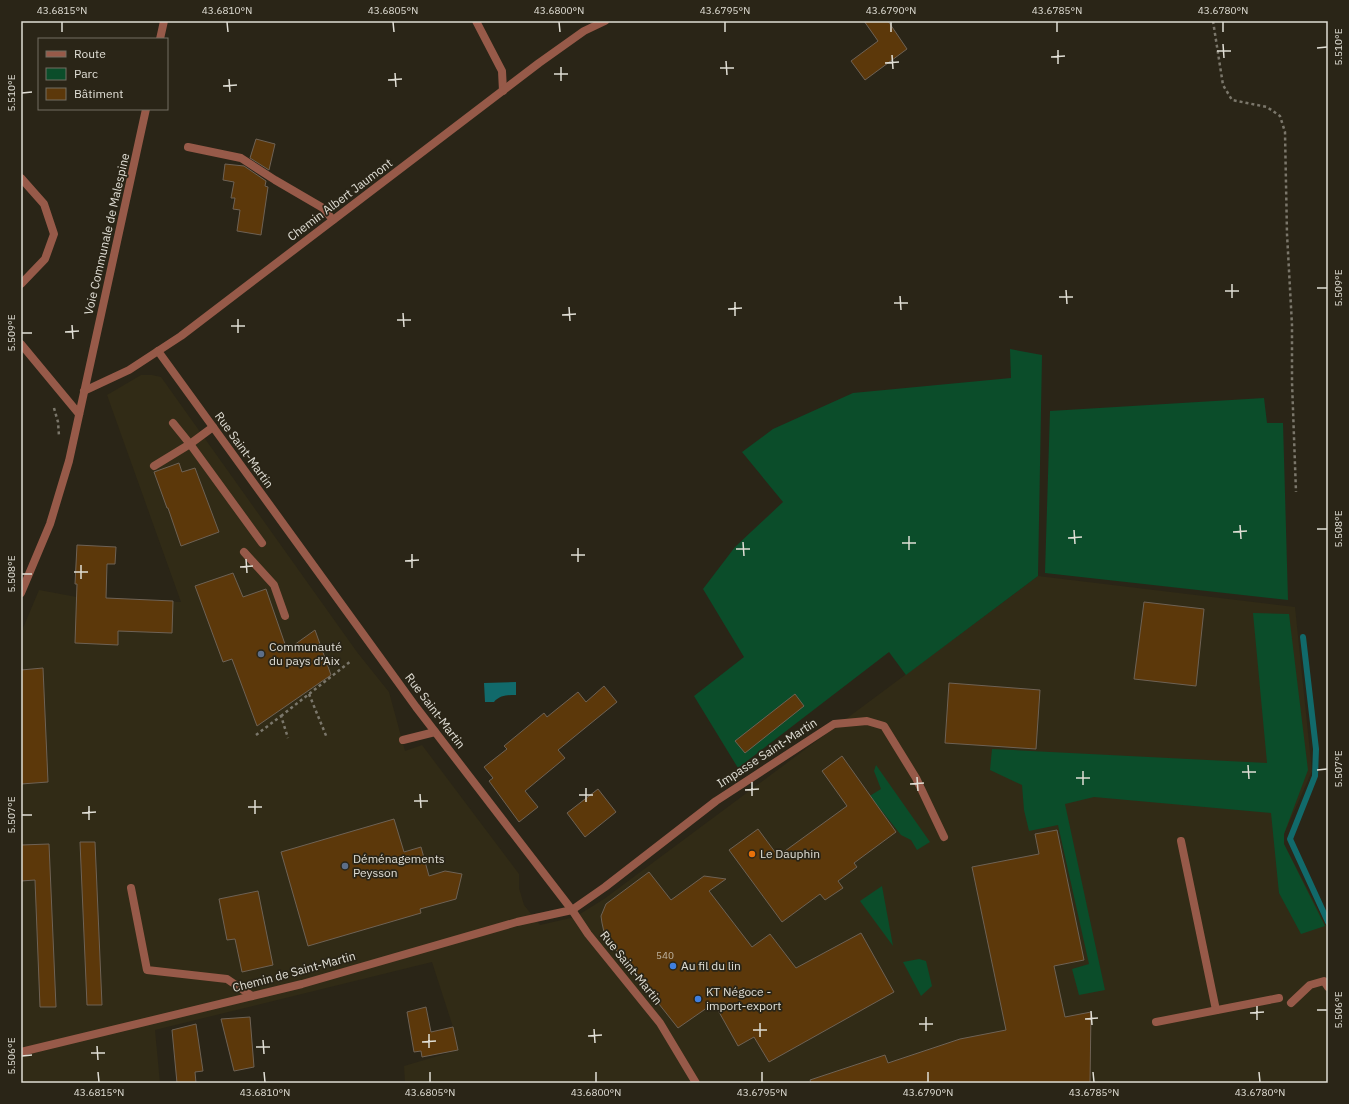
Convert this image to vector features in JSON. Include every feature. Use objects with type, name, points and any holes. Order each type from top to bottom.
[{"type":"street","points":[[160,38],[164,21]]},
{"type":"street","points":[[476,21],[502,71],[503,91]]},
{"type":"street","name":"Chemin Albert Jaumont","points":[[84,391],[129,370],[181,336],[539,63],[584,32],[603,22]]},
{"type":"street","name":"Voie Communale de Malespine","points":[[21,592],[50,524],[69,461],[146,110]]},
{"type":"street","points":[[188,147],[241,158],[323,208],[333,220]]},
{"type":"street","points":[[21,178],[44,204],[54,234],[45,259],[21,284]]},
{"type":"street","points":[[21,344],[79,414]]},
{"type":"street","name":"Rue Saint-Martin","points":[[158,351],[435,732],[572,910],[588,934],[660,1023],[696,1083]]},
{"type":"street","points":[[174,422],[262,543]]},
{"type":"street","points":[[154,466],[190,444],[213,427]]},
{"type":"street","points":[[244,552],[274,585],[285,616]]},
{"type":"street","name":"Impasse Saint-Martin","points":[[572,910],[605,887],[716,801],[834,724],[866,721],[884,726],[916,778],[944,837]]},
{"type":"street","points":[[403,740],[435,732]]},
{"type":"street","points":[[1181,841],[1216,1010]]},
{"type":"street","points":[[131,888],[147,970],[227,979],[252,996]]},
{"type":"street","name":"Chemin de Saint-Martin","points":[[21,1052],[302,984],[517,922],[572,910]]},
{"type":"street","points":[[1291,1003],[1310,985],[1324,981],[1328,986]]},
{"type":"street","points":[[1156,1022],[1279,998]]},
{"type":"path","points":[[1213,21],[1223,85],[1232,100],[1267,107],[1280,116],[1285,132],[1296,492]]},
{"type":"path","points":[[53,403],[58,422],[60,444]]},
{"type":"path","points":[[256,735],[351,661]]},
{"type":"path","points":[[309,694],[327,738]]},
{"type":"path","points":[[281,716],[288,738]]},
{"type":"shaded area","points":[[141,375],[161,377],[357,652],[389,692],[405,751],[422,745],[519,874],[519,888],[524,905],[540,925],[575,917],[604,899],[1038,576],[1295,607],[1312,771],[1284,834],[1284,844],[1328,929],[1328,1083],[405,1083],[404,1066],[458,1050],[453,1027],[432,962],[155,1030],[160,1083],[21,1083],[21,633],[39,590],[77,597],[181,602],[107,395]]},
{"type":"green space","points":[[1010,349],[1042,355],[1038,576],[906,675],[889,652],[738,768],[694,696],[744,657],[703,589],[735,547],[783,502],[742,452],[773,429],[853,393],[1011,378]]},
{"type":"green space","points":[[1264,398],[1267,423],[1283,423],[1288,600],[1045,573],[1050,411]]},
{"type":"green space","points":[[1253,613],[1289,614],[1308,770],[1284,834],[1284,844],[1325,926],[1301,934],[1279,893],[1271,813],[1094,797],[1065,804],[1105,990],[1079,995],[1072,969],[1089,964],[1058,825],[1029,831],[1024,810],[1022,785],[990,770],[992,749],[1267,763]]},
{"type":"green space","points":[[876,765],[930,842],[917,850],[911,840],[901,835],[878,806],[868,797],[881,789],[874,771]]},
{"type":"green space","points":[[882,886],[893,946],[860,901]]},
{"type":"green space","points":[[919,959],[926,961],[932,986],[921,996],[903,962]]},
{"type":"water","points":[[516,682],[516,695],[507,695],[494,702],[485,702],[484,683]]},
{"type":"building","points":[[864,21],[888,21],[907,49],[865,80],[851,61],[878,41]]},
{"type":"building","points":[[256,139],[275,144],[269,170],[250,158]]},
{"type":"building","points":[[225,164],[244,166],[266,181],[265,186],[268,187],[261,235],[237,231],[240,210],[233,209],[235,198],[231,198],[234,182],[223,180]]},
{"type":"building","points":[[179,463],[182,472],[195,468],[219,532],[181,546],[154,472]]},
{"type":"building","points":[[77,545],[116,547],[115,564],[107,564],[106,598],[173,601],[172,633],[118,631],[118,645],[75,643],[77,584],[75,584]]},
{"type":"building","points":[[233,573],[243,597],[266,589],[287,650],[315,630],[331,675],[257,726],[232,659],[223,662],[195,586]]},
{"type":"building","points":[[1144,602],[1204,609],[1196,686],[1134,679]]},
{"type":"building","points":[[43,668],[48,782],[21,784],[21,670]]},
{"type":"building","points":[[949,683],[1040,690],[1036,749],[945,743]]},
{"type":"building","points":[[604,686],[617,702],[558,750],[565,758],[525,791],[538,807],[519,822],[489,781],[493,778],[484,767],[507,749],[504,746],[544,713],[547,717],[578,692],[586,702]]},
{"type":"building","points":[[795,694],[804,706],[745,753],[735,741]]},
{"type":"building","points":[[842,756],[896,832],[854,863],[857,867],[838,881],[843,888],[825,900],[820,894],[782,922],[729,850],[758,829],[778,856],[847,806],[822,771]]},
{"type":"building","points":[[598,789],[616,812],[585,837],[567,813]]},
{"type":"building","points":[[394,819],[404,852],[421,847],[429,876],[445,871],[462,874],[456,899],[420,909],[421,913],[308,946],[281,852]]},
{"type":"building","points":[[1057,830],[1084,960],[1054,966],[1065,1017],[1091,1012],[1090,1083],[811,1083],[810,1080],[885,1055],[888,1063],[960,1039],[1006,1030],[972,867],[1039,854],[1035,834]]},
{"type":"building","points":[[80,842],[95,842],[102,1005],[87,1005]]},
{"type":"building","points":[[49,844],[56,1007],[40,1007],[35,880],[21,881],[21,845]]},
{"type":"building","points":[[649,872],[671,900],[704,876],[726,879],[709,891],[752,947],[770,934],[796,968],[861,933],[894,992],[769,1062],[754,1037],[738,1046],[714,1003],[678,1028],[609,941],[604,932],[602,923],[601,916],[606,904]]},
{"type":"building","points":[[258,891],[273,965],[242,972],[235,939],[227,940],[219,899]]},
{"type":"building","points":[[426,1007],[431,1032],[453,1027],[458,1050],[422,1057],[421,1051],[414,1052],[407,1012]]},
{"type":"building","points":[[250,1017],[254,1067],[234,1071],[221,1019]]},
{"type":"building","points":[[196,1024],[203,1071],[195,1072],[196,1083],[177,1083],[172,1030]]},
{"type":"waterway","points":[[1303,637],[1316,749],[1315,776],[1290,839],[1328,922]]},
{"type":"place","name":"Communauté du pays d’Aix","points":[[261,654]]},
{"type":"place","name":"Le Dauphin","points":[[752,854]]},
{"type":"place","name":"Déménagements Peysson","points":[[345,866]]},
{"type":"place","name":"Au fil du lin","points":[[673,966]]},
{"type":"place","name":"KT Négoce - import-export","points":[[698,999]]}]
